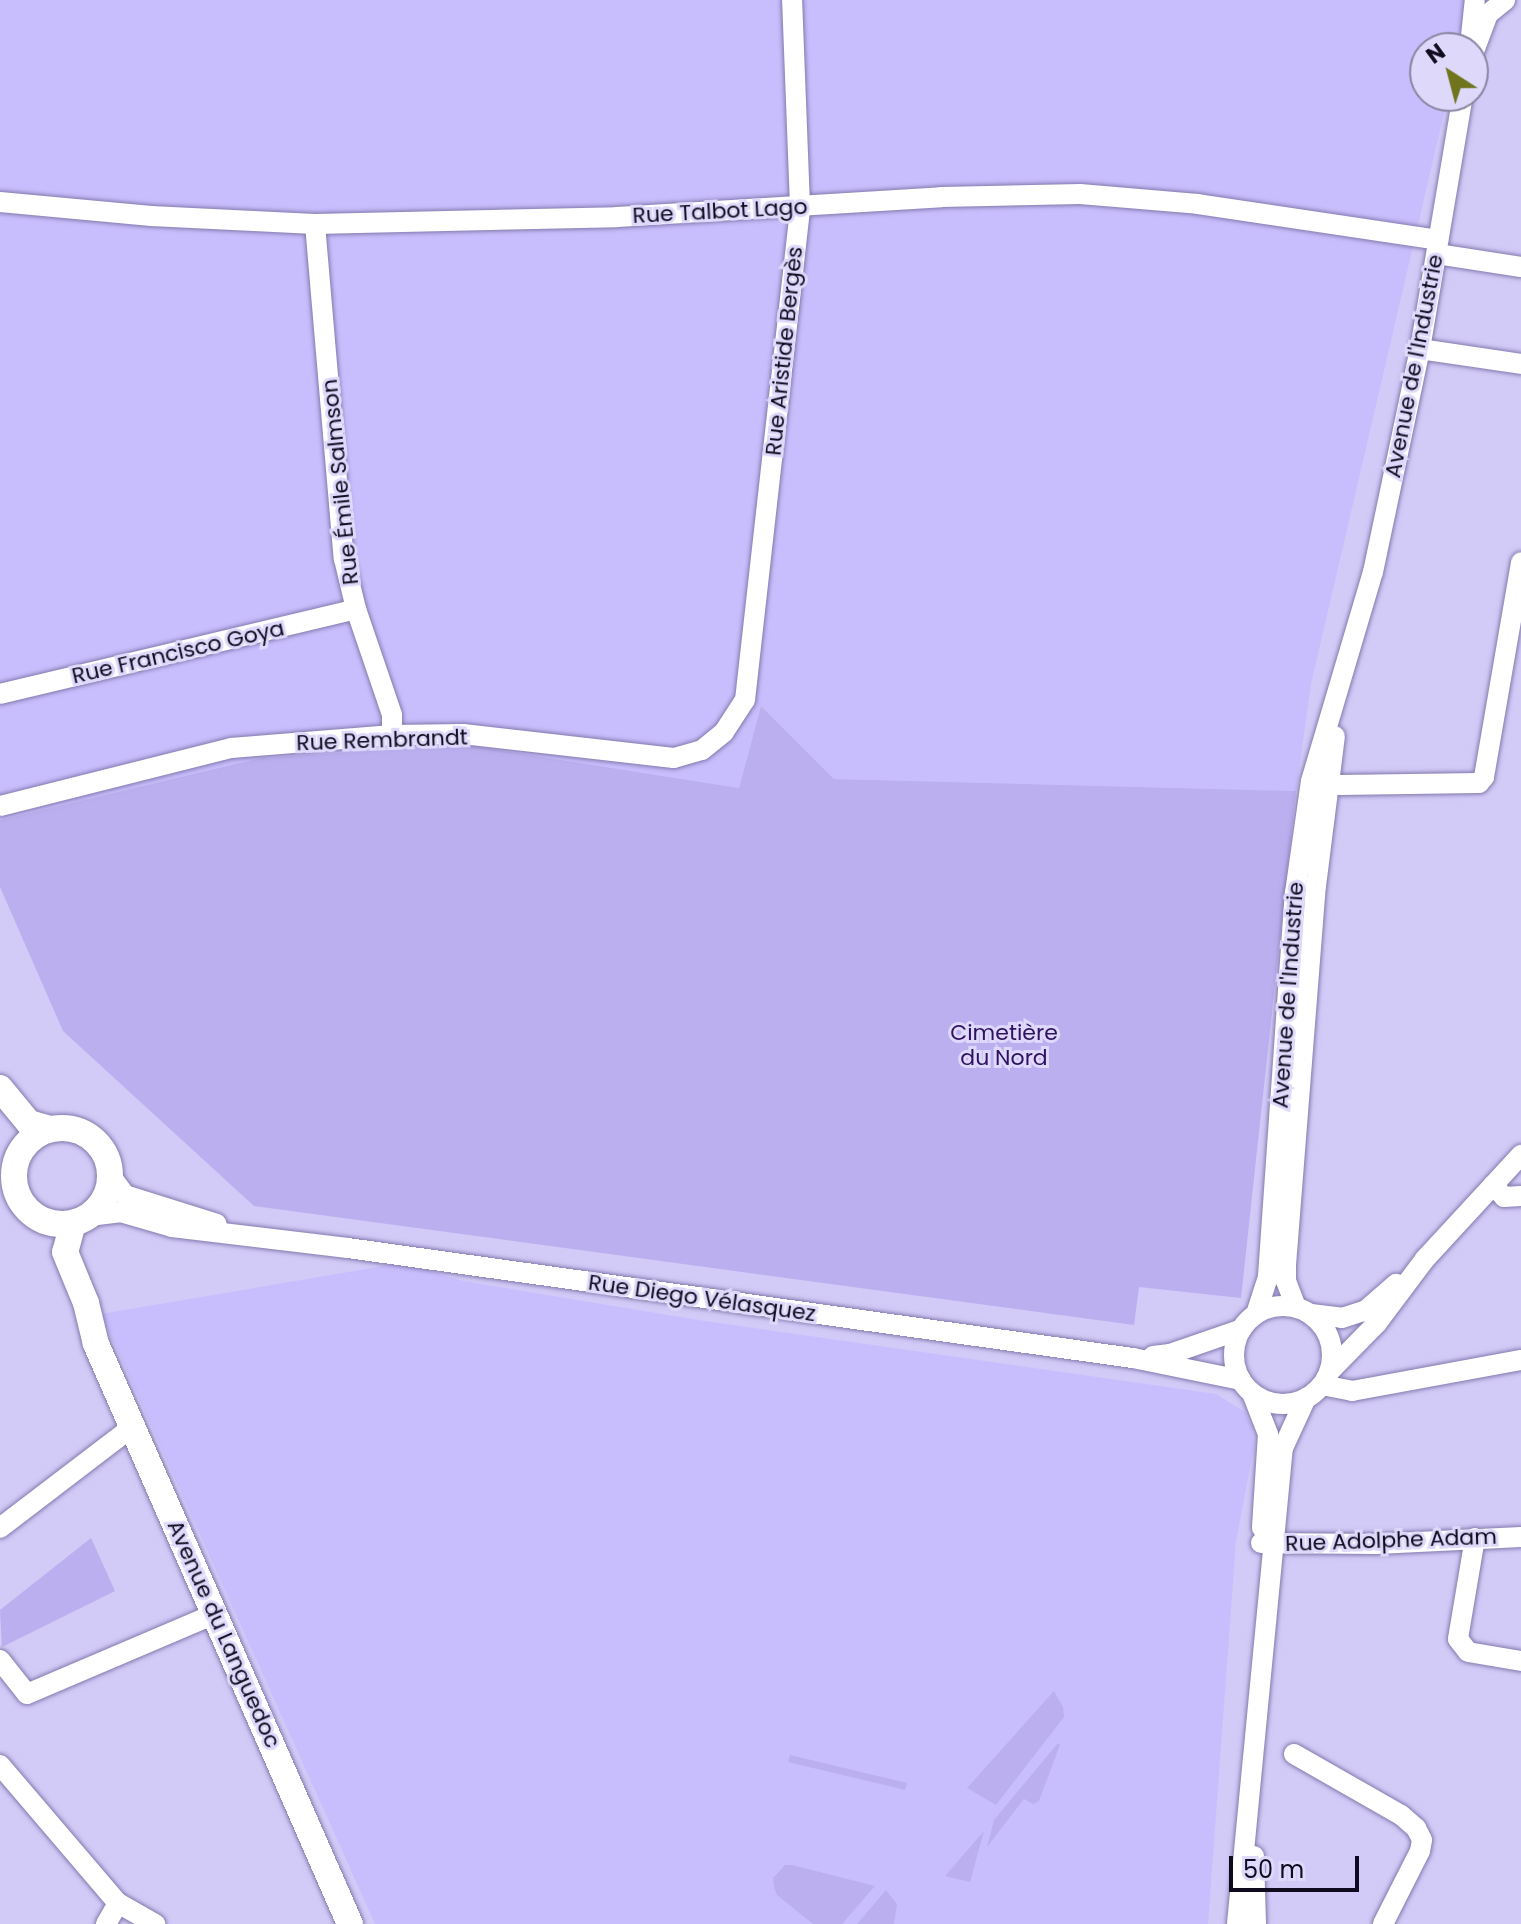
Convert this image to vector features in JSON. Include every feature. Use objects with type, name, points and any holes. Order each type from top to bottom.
[{"type":"main road","points":[[0,1088],[29,1123],[82,1132],[95,1141],[108,1162],[110,1175],[101,1205],[81,1219],[40,1219],[29,1211],[16,1191],[15,1166],[19,1154],[27,1143],[50,1129]]},
{"type":"main road","points":[[0,1116],[13,1132],[19,1154]]},
{"type":"main road","name":"Avenue du Languedoc","points":[[40,1219],[77,1318],[96,1344]]},
{"type":"main road","name":"Avenue du Languedoc","points":[[81,1219],[65,1252],[86,1303],[96,1344],[350,1924]]},
{"type":"street","name":"Rue Aristide Bergès","points":[[745,700],[800,206],[792,0]]},
{"type":"street","points":[[1472,32],[1475,0]]},
{"type":"street","points":[[1481,32],[1488,14],[1505,0]]},
{"type":"street","name":"Avenue de l'Industrie","points":[[1249,1322],[1268,1276],[1320,782],[1343,680],[1373,572],[1420,349],[1460,112]]},
{"type":"street","name":"Rue Talbot Lago","points":[[0,202],[151,216],[315,224],[617,217],[941,197],[1080,194],[1198,204],[1438,247],[1521,267]]},
{"type":"street","name":"Rue Émile Salmson","points":[[315,224],[344,559],[356,609],[392,715],[392,735]]},
{"type":"street","points":[[1420,349],[1521,364]]},
{"type":"street","points":[[1320,782],[1479,783],[1484,777],[1521,562]]},
{"type":"street","name":"Rue Francisco Goya","points":[[0,694],[356,609]]},
{"type":"street","name":"Rue Rembrandt","points":[[0,806],[231,748],[392,735],[463,734],[674,758],[702,750],[724,732],[745,700]]},
{"type":"street","name":"Avenue de l'Industrie","points":[[1300,964],[1286,1281],[1304,1311]]},
{"type":"street","points":[[1267,1543],[1283,1448],[1319,1385],[1377,1323],[1425,1259],[1521,1155]]},
{"type":"street","name":"Rue Diego Vélasquez","points":[[110,1175],[125,1195],[270,1240]]},
{"type":"street","points":[[1493,1185],[1504,1197],[1521,1196]]},
{"type":"street","name":"Rue Diego Vélasquez","points":[[81,1219],[120,1212],[172,1227],[1133,1358],[1247,1386]]},
{"type":"street","points":[[1237,1924],[1251,1804],[1264,1644],[1269,1447],[1267,1425],[1234,1355],[1249,1322],[1282,1306],[1342,1318],[1366,1310],[1425,1259]]},
{"type":"street","points":[[1304,1311],[1330,1340],[1319,1385]]},
{"type":"street","name":"Rue Diego Vélasquez","points":[[1133,1358],[1170,1354],[1249,1322]]},
{"type":"street","points":[[1247,1386],[1278,1403],[1319,1385],[1352,1391],[1521,1360]]},
{"type":"street","points":[[0,1528],[132,1427]]},
{"type":"street","name":"Rue Adolphe Adam","points":[[1267,1543],[1377,1544],[1521,1537]]},
{"type":"street","points":[[1475,1538],[1458,1639],[1468,1652],[1521,1661]]},
{"type":"street","points":[[0,1660],[27,1694],[215,1614]]},
{"type":"street","points":[[1294,1754],[1351,1798],[1401,1815],[1416,1828],[1422,1840],[1420,1851],[1383,1924]]},
{"type":"street","points":[[0,1765],[118,1903],[155,1924]]},
{"type":"street","points":[[1251,1804],[1256,1924]]},
{"type":"street","points":[[1240,1893],[1246,1924]]},
{"type":"street","points":[[106,1924],[118,1903]]},
{"type":"shaded area","points":[[0,0],[1470,0],[1463,32],[1409,32],[1409,112],[1444,112],[1311,684],[1296,791],[834,779],[761,706],[739,788],[466,745],[261,758],[0,820]]},
{"type":"shaded area","points":[[401,1263],[463,1281],[698,1320],[1216,1394],[1245,1412],[1252,1426],[1254,1447],[1236,1541],[1208,1924],[375,1924],[101,1314]]},
{"type":"green space","name":"Cimetière du Nord","points":[[761,706],[834,779],[1296,791],[1241,1298],[1139,1287],[1134,1325],[254,1206],[63,1031],[0,887],[0,820],[261,758],[466,745],[739,788]]},
{"type":"green space","points":[[91,1538],[115,1591],[2,1647],[0,1610]]},
{"type":"green space","points":[[1054,1691],[1063,1707],[1064,1717],[996,1805],[967,1788]]},
{"type":"green space","points":[[1058,1743],[1060,1745],[1039,1801],[1033,1804],[1024,1799],[987,1847],[994,1820]]},
{"type":"green space","points":[[790,1755],[907,1783],[905,1790],[788,1762]]},
{"type":"green space","points":[[984,1831],[970,1882],[945,1876]]},
{"type":"green space","points":[[785,1865],[875,1886],[842,1924],[813,1924],[777,1895],[773,1878]]},
{"type":"green space","points":[[886,1890],[897,1904],[894,1924],[857,1924]]}]
